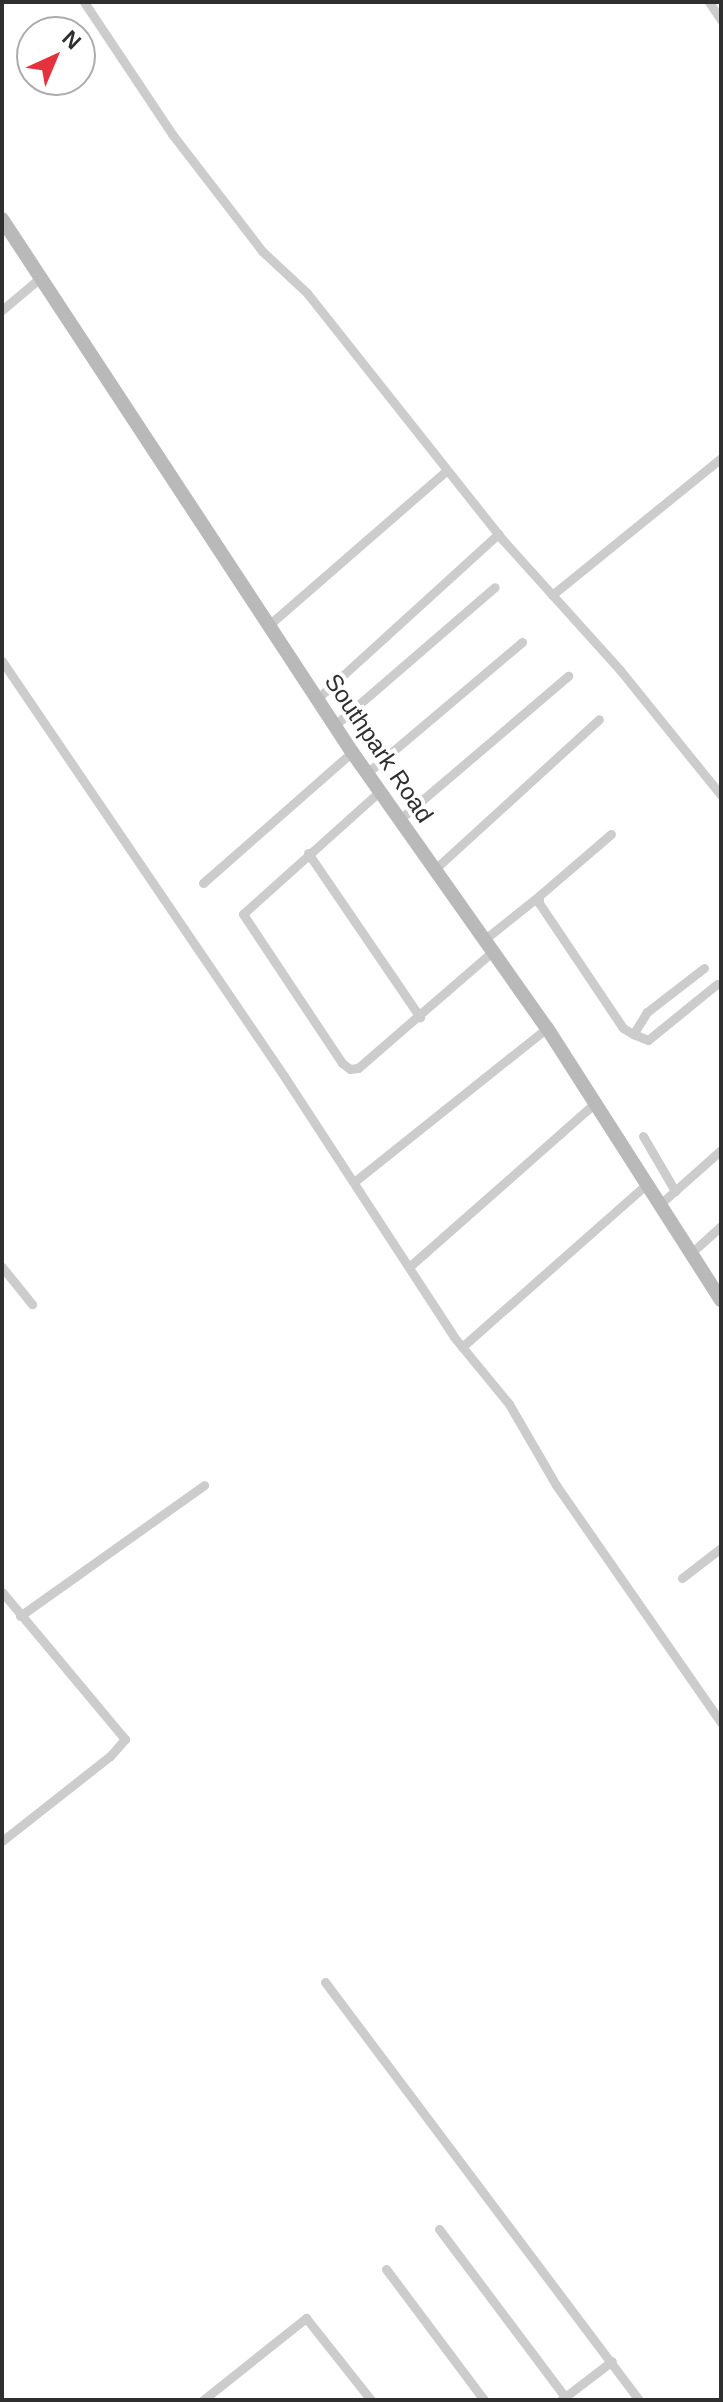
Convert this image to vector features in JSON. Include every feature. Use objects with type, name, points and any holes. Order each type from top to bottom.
[{"type":"street","points":[[84,2],[172,134],[253,240],[307,293],[446,471],[620,670],[721,795]]},
{"type":"street","points":[[709,2],[721,20]]},
{"type":"street","name":"Southpark Road","points":[[2,219],[352,752],[547,1028],[721,1300]]},
{"type":"street","points":[[2,310],[40,278]]},
{"type":"street","points":[[552,595],[721,458]]},
{"type":"street","points":[[270,624],[446,471]]},
{"type":"street","points":[[318,698],[498,534]]},
{"type":"street","points":[[335,725],[495,587]]},
{"type":"street","points":[[367,773],[522,642]]},
{"type":"street","points":[[2,661],[462,1347],[509,1404],[556,1485],[721,1722]]},
{"type":"street","points":[[400,819],[568,676]]},
{"type":"street","points":[[435,869],[599,719]]},
{"type":"street","points":[[203,883],[352,752]]},
{"type":"street","points":[[380,791],[243,914],[342,1063],[350,1069],[358,1068],[420,1017],[539,896],[611,834]]},
{"type":"street","points":[[308,853],[420,1017]]},
{"type":"street","points":[[539,896],[539,903],[616,1017],[633,1034],[648,1040],[717,984]]},
{"type":"street","points":[[633,1034],[647,1012],[704,968]]},
{"type":"street","points":[[354,1182],[547,1028]]},
{"type":"street","points":[[409,1267],[594,1104]]},
{"type":"street","points":[[643,1136],[675,1191]]},
{"type":"street","points":[[659,1205],[721,1150]]},
{"type":"street","points":[[462,1347],[646,1185]]},
{"type":"street","points":[[690,1254],[721,1226]]},
{"type":"street","points":[[2,1267],[32,1304]]},
{"type":"street","points":[[20,1616],[204,1485]]},
{"type":"street","points":[[682,1578],[721,1548]]},
{"type":"street","points":[[2,1592],[125,1739],[110,1756],[2,1841]]},
{"type":"street","points":[[325,1982],[639,2400]]},
{"type":"street","points":[[439,2229],[563,2398],[612,2361]]},
{"type":"street","points":[[386,2269],[484,2400]]},
{"type":"street","points":[[203,2400],[306,2318],[371,2400]]}]
